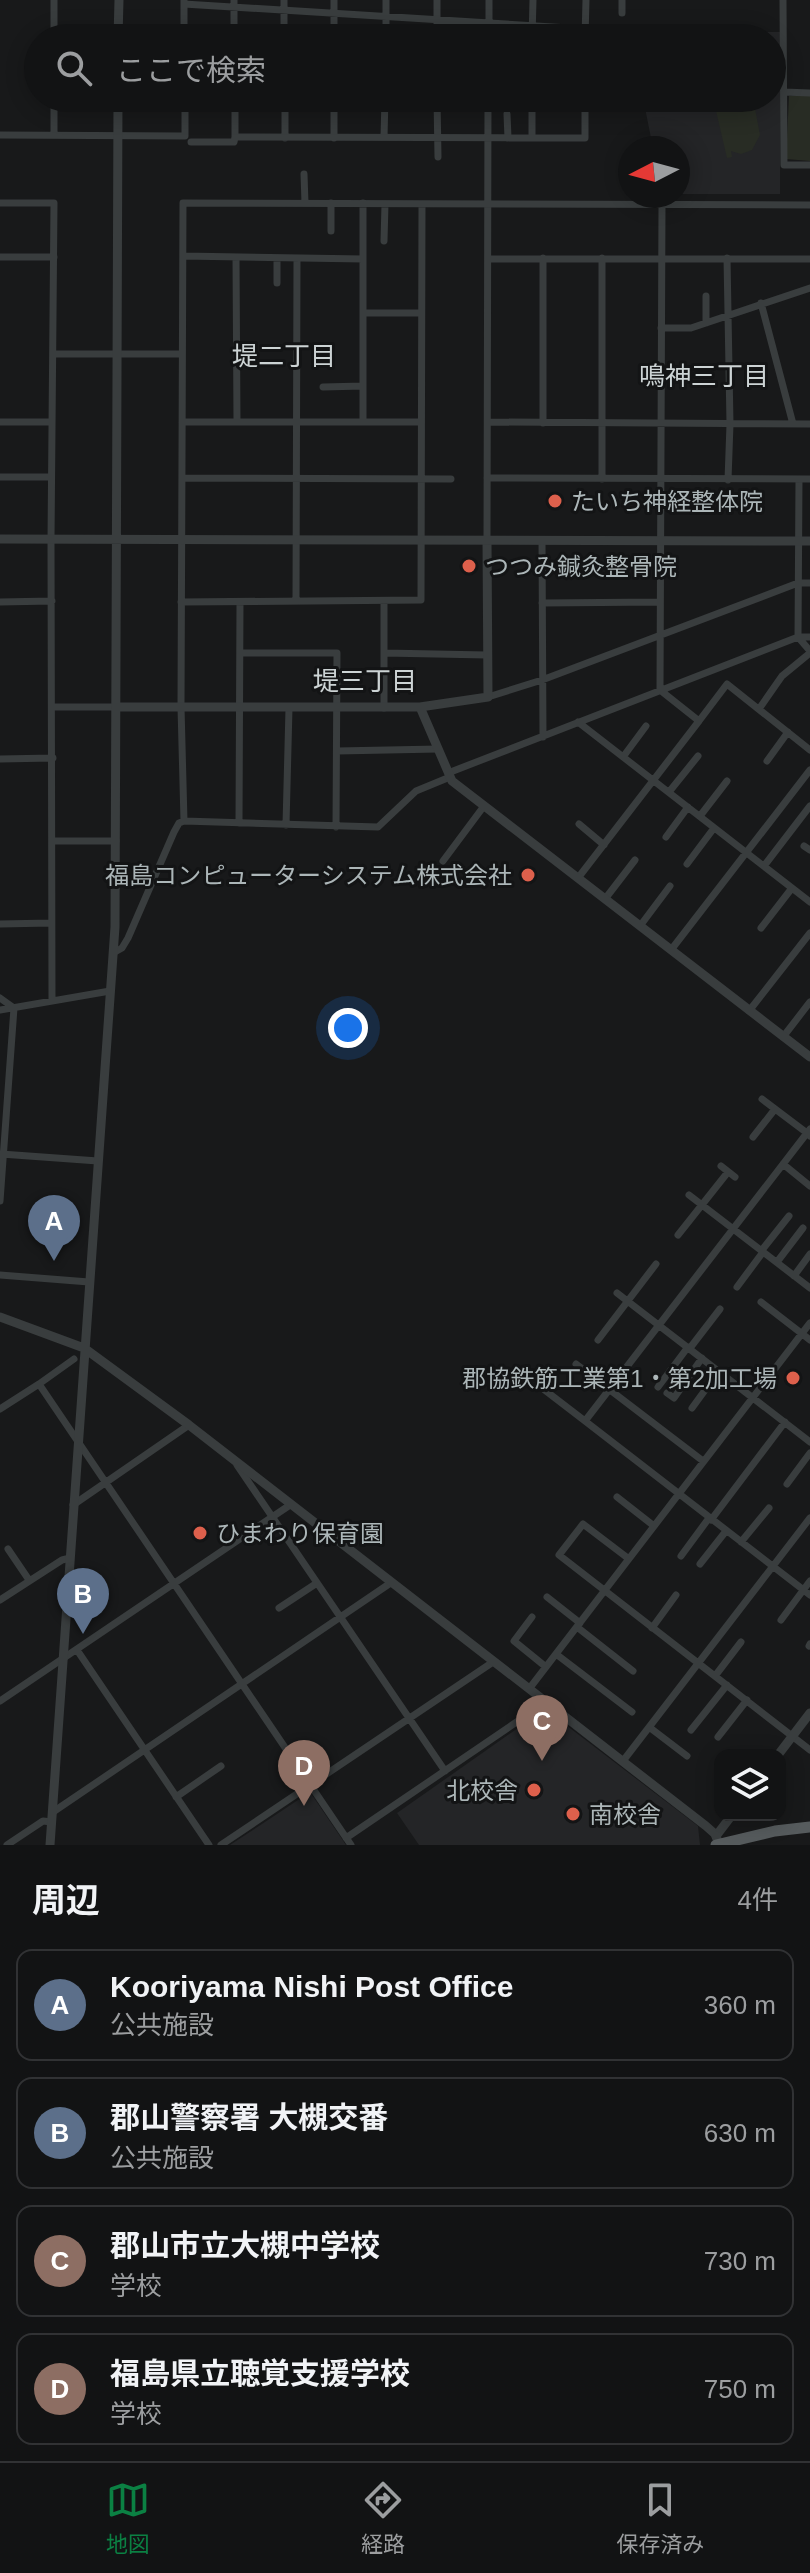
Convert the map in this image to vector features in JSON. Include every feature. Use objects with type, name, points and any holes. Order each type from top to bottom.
[{"type":"main road","points":[[717,1842],[740,1842],[775,1831],[810,1827]]},
{"type":"street","points":[[54,0],[54,24]]},
{"type":"street","points":[[118,24],[119,0]]},
{"type":"street","points":[[284,0],[284,24]]},
{"type":"street","points":[[334,0],[334,24]]},
{"type":"street","points":[[386,0],[386,24]]},
{"type":"street","points":[[437,0],[437,21]]},
{"type":"street","points":[[184,24],[184,2],[489,24],[489,0]]},
{"type":"street","points":[[533,0],[533,24]]},
{"type":"street","points":[[585,24],[586,0]]},
{"type":"street","points":[[622,0],[622,13]]},
{"type":"street","points":[[783,0],[783,24]]},
{"type":"street","points":[[786,92],[810,93]]},
{"type":"street","points":[[54,112],[54,135]]},
{"type":"street","points":[[50,1845],[113,953],[118,112]]},
{"type":"street","points":[[0,135],[185,136],[185,112]]},
{"type":"street","points":[[191,142],[234,142],[235,112]]},
{"type":"street","points":[[285,112],[285,138]]},
{"type":"street","points":[[334,112],[334,138]]},
{"type":"street","points":[[384,137],[385,112]]},
{"type":"street","points":[[437,112],[438,157]]},
{"type":"street","points":[[488,112],[488,697]]},
{"type":"street","points":[[532,112],[532,138]]},
{"type":"street","points":[[235,137],[585,138],[585,112]]},
{"type":"street","points":[[784,112],[784,165],[810,165]]},
{"type":"street","points":[[507,114],[508,138]]},
{"type":"street","points":[[304,174],[305,203]]},
{"type":"street","points":[[0,203],[54,203],[52,1000]]},
{"type":"street","points":[[184,821],[181,707],[183,203],[618,204]]},
{"type":"street","points":[[331,203],[331,231]]},
{"type":"street","points":[[363,203],[363,422]]},
{"type":"street","points":[[384,241],[385,204]]},
{"type":"street","points":[[181,602],[421,600],[422,204]]},
{"type":"street","points":[[690,204],[810,205]]},
{"type":"street","points":[[660,690],[662,208]]},
{"type":"street","points":[[183,256],[363,259]]},
{"type":"street","points":[[0,257],[54,257]]},
{"type":"street","points":[[236,258],[237,422]]},
{"type":"street","points":[[277,258],[277,283]]},
{"type":"street","points":[[543,258],[543,423]]},
{"type":"street","points":[[602,258],[602,479]]},
{"type":"street","points":[[727,258],[728,480]]},
{"type":"street","points":[[296,601],[297,259]]},
{"type":"street","points":[[488,259],[810,259]]},
{"type":"street","points":[[661,328],[691,328],[810,288]]},
{"type":"street","points":[[706,296],[706,323]]},
{"type":"street","points":[[761,303],[793,424]]},
{"type":"street","points":[[364,313],[421,313]]},
{"type":"street","points":[[53,354],[181,354]]},
{"type":"street","points":[[323,387],[363,386]]},
{"type":"street","points":[[0,422],[52,422]]},
{"type":"street","points":[[182,422],[421,422]]},
{"type":"street","points":[[488,422],[810,424]]},
{"type":"street","points":[[0,477],[51,477]]},
{"type":"street","points":[[182,478],[451,479]]},
{"type":"street","points":[[487,478],[810,479]]},
{"type":"street","points":[[759,709],[782,676],[810,652],[798,637],[799,479]]},
{"type":"street","points":[[0,539],[810,541]]},
{"type":"street","points":[[542,540],[543,737]]},
{"type":"street","points":[[53,707],[384,708],[420,707],[488,697],[659,637],[798,583],[810,583]]},
{"type":"street","points":[[0,602],[52,601]]},
{"type":"street","points":[[239,823],[240,602]]},
{"type":"street","points":[[384,602],[384,708]]},
{"type":"street","points":[[542,603],[659,602]]},
{"type":"street","points":[[113,953],[122,948],[128,938],[179,823],[378,827],[416,791],[449,775],[798,637],[810,637]]},
{"type":"street","points":[[241,653],[337,653],[336,827]]},
{"type":"street","points":[[384,653],[487,655]]},
{"type":"street","points":[[578,878],[727,684],[810,750]]},
{"type":"street","points":[[660,690],[699,721]]},
{"type":"street","points":[[420,707],[452,781],[810,1057]]},
{"type":"street","points":[[286,825],[289,708]]},
{"type":"street","points":[[578,722],[810,902]]},
{"type":"street","points":[[623,757],[646,726]]},
{"type":"street","points":[[767,761],[788,732]]},
{"type":"street","points":[[337,751],[438,749]]},
{"type":"street","points":[[669,792],[698,756]]},
{"type":"street","points":[[0,759],[53,758]]},
{"type":"street","points":[[671,950],[810,770]]},
{"type":"street","points":[[700,816],[727,781]]},
{"type":"street","points":[[443,861],[484,806]]},
{"type":"street","points":[[764,866],[810,806]]},
{"type":"street","points":[[666,837],[688,807]]},
{"type":"street","points":[[579,824],[604,845]]},
{"type":"street","points":[[687,864],[714,828]]},
{"type":"street","points":[[53,841],[116,841]]},
{"type":"street","points":[[605,899],[635,860]]},
{"type":"street","points":[[640,926],[670,886]]},
{"type":"street","points":[[761,928],[792,888]]},
{"type":"street","points":[[0,924],[51,923]]},
{"type":"street","points":[[749,1011],[810,933]]},
{"type":"street","points":[[801,945],[810,952]]},
{"type":"street","points":[[0,1010],[110,991]]},
{"type":"street","points":[[0,998],[14,1008]]},
{"type":"street","points":[[783,1037],[810,1002]]},
{"type":"street","points":[[0,1201],[14,1008]]},
{"type":"street","points":[[585,1421],[809,1133],[762,1099]]},
{"type":"street","points":[[753,1137],[775,1109]]},
{"type":"street","points":[[2,1154],[98,1161]]},
{"type":"street","points":[[783,1164],[810,1186]]},
{"type":"street","points":[[678,1235],[728,1172]]},
{"type":"street","points":[[689,1195],[810,1288]]},
{"type":"street","points":[[737,1287],[789,1216]]},
{"type":"street","points":[[777,1262],[803,1228]]},
{"type":"street","points":[[794,1276],[810,1254]]},
{"type":"street","points":[[598,1340],[656,1264]]},
{"type":"street","points":[[0,1275],[89,1282]]},
{"type":"street","points":[[617,1293],[810,1442]]},
{"type":"street","points":[[761,1302],[810,1340]]},
{"type":"street","points":[[658,1387],[720,1309]]},
{"type":"street","points":[[0,1317],[84,1348],[189,1425],[623,1761],[717,1842],[729,1821]]},
{"type":"street","points":[[529,1689],[810,1323]]},
{"type":"street","points":[[667,1393],[674,1398],[702,1358]]},
{"type":"street","points":[[0,1409],[74,1359]]},
{"type":"street","points":[[576,1364],[703,1461]]},
{"type":"street","points":[[692,1408],[719,1371]]},
{"type":"street","points":[[39,1384],[348,1841],[546,1702]]},
{"type":"street","points":[[542,1388],[807,1592]]},
{"type":"street","points":[[681,1556],[785,1422]]},
{"type":"street","points":[[73,1505],[189,1425]]},
{"type":"street","points":[[787,1484],[810,1453]]},
{"type":"street","points":[[233,1460],[445,1771]]},
{"type":"street","points":[[617,1497],[654,1526]]},
{"type":"street","points":[[0,1701],[290,1505]]},
{"type":"street","points":[[741,1542],[769,1508]]},
{"type":"street","points":[[623,1761],[810,1518]]},
{"type":"street","points":[[629,1559],[583,1524],[559,1555],[810,1750]]},
{"type":"street","points":[[700,1564],[726,1531]]},
{"type":"street","points":[[8,1549],[29,1580]]},
{"type":"street","points":[[0,1600],[70,1558]]},
{"type":"street","points":[[781,1620],[807,1592],[810,1581]]},
{"type":"street","points":[[7,1845],[392,1582]]},
{"type":"street","points":[[279,1608],[317,1583]]},
{"type":"street","points":[[652,1628],[676,1595]]},
{"type":"street","points":[[547,1597],[633,1671]]},
{"type":"street","points":[[532,1617],[514,1641],[546,1667]]},
{"type":"street","points":[[715,1676],[741,1642]]},
{"type":"street","points":[[77,1650],[209,1845]]},
{"type":"street","points":[[556,1654],[632,1712]]},
{"type":"street","points":[[221,1845],[493,1662]]},
{"type":"street","points":[[691,1730],[727,1685]]},
{"type":"street","points":[[718,1737],[747,1700]]},
{"type":"street","points":[[783,1749],[810,1713]]},
{"type":"street","points":[[649,1727],[687,1756]]},
{"type":"street","points":[[176,1797],[221,1766]]},
{"type":"shaded area","points":[[789,96],[810,96],[810,161],[786,159]]},
{"type":"shaded area","points":[[646,112],[780,112],[780,194],[690,194],[690,136],[651,136]]},
{"type":"shaded area","points":[[716,112],[756,112],[760,135],[752,150],[741,154],[731,151],[732,157],[727,158]]},
{"type":"shaded area","points":[[545,1709],[698,1826],[700,1845],[419,1845],[397,1813]]},
{"type":"shaded area","points":[[310,1792],[346,1845],[230,1845],[268,1820]]},
{"type":"place","name":"たいち神経整体院","points":[[555,501]]},
{"type":"place","name":"つつみ鍼灸整骨院","points":[[469,566]]},
{"type":"place","name":"福島コンピューターシステム株式会社","points":[[528,875]]},
{"type":"place","name":"Kooriyama Nishi Post Office","points":[[54,1261]]},
{"type":"place","name":"郡協鉄筋工業第1・第2加工場","points":[[793,1378]]},
{"type":"place","name":"ひまわり保育園","points":[[200,1533]]},
{"type":"place","name":"郡山警察署 大槻交番","points":[[83,1634]]},
{"type":"place","name":"郡山市立大槻中学校","points":[[542,1761]]},
{"type":"place","name":"北校舎","points":[[534,1790]]},
{"type":"place","name":"福島県立聴覚支援学校","points":[[304,1806]]},
{"type":"place","name":"南校舎","points":[[573,1814]]},
{"type":"district","name":"堤二丁目","points":[[284,356]]},
{"type":"district","name":"鳴神三丁目","points":[[704,376]]},
{"type":"district","name":"堤三丁目","points":[[365,681]]}]
